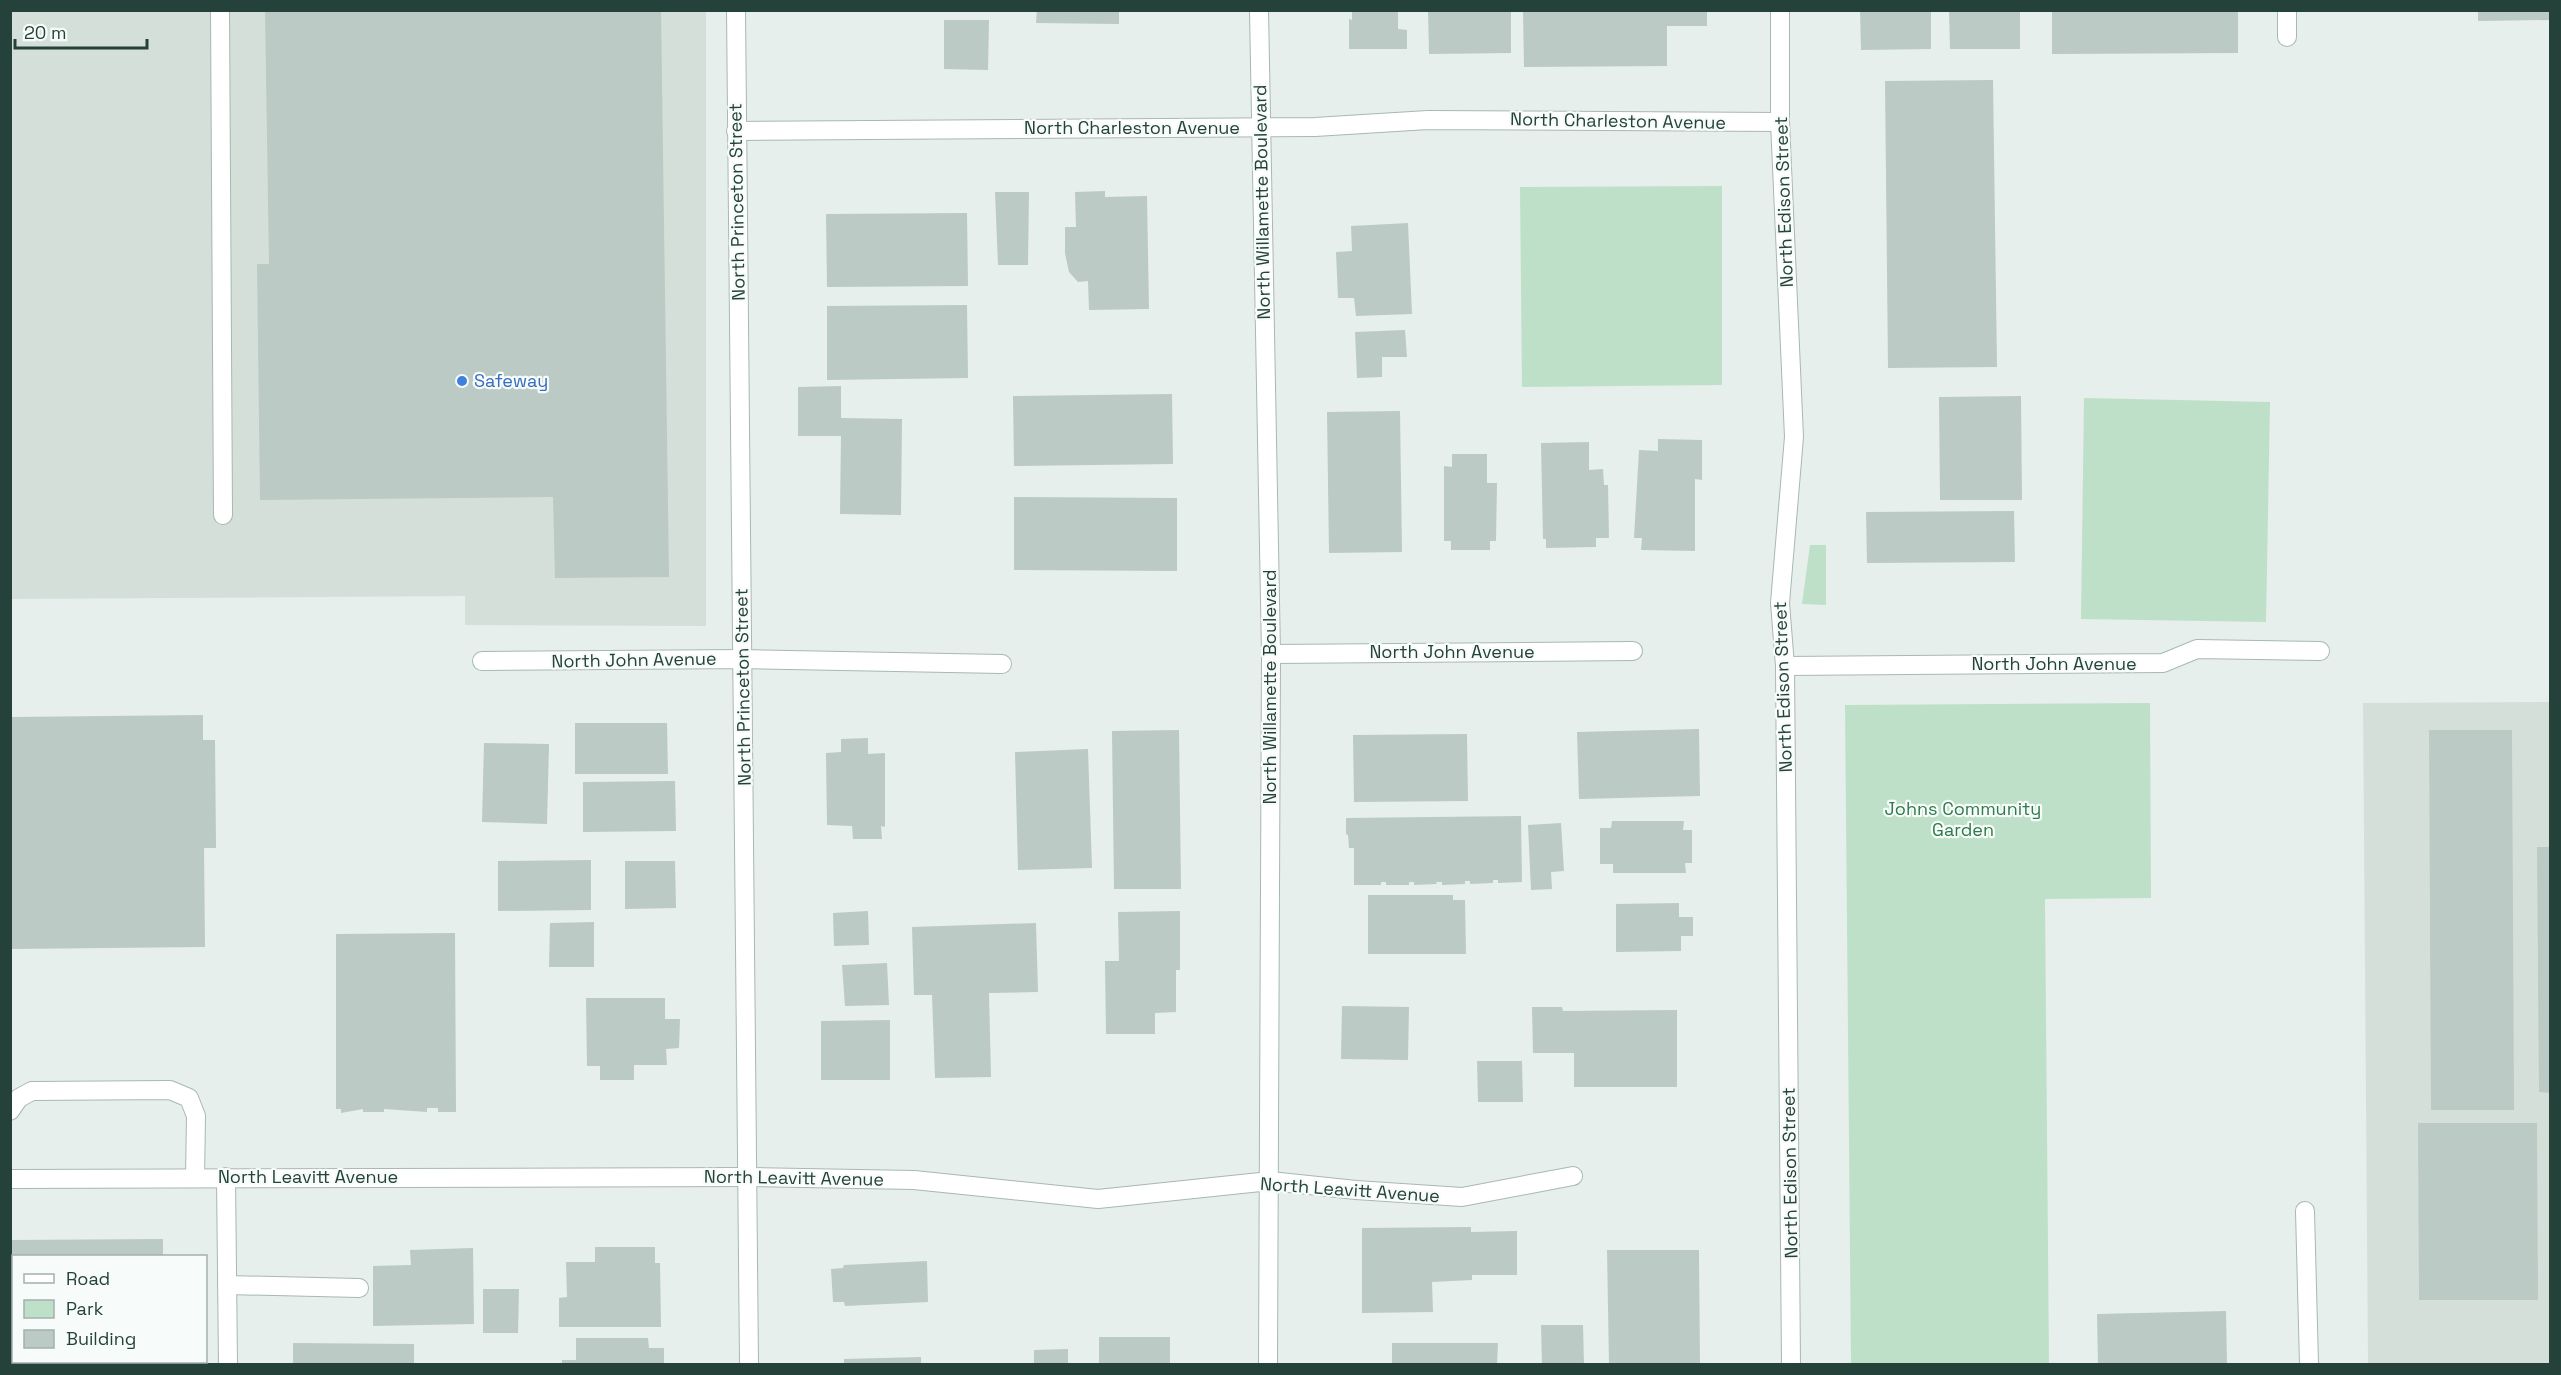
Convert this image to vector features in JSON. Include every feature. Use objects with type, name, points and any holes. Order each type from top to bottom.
[{"type":"street","points":[[220,10],[223,515]]},
{"type":"street","name":"North Princeton Street","points":[[736,10],[749,1365]]},
{"type":"street","name":"North Willamette Boulevard","points":[[1259,10],[1271,654],[1268,1365]]},
{"type":"street","name":"North Edison Street","points":[[1780,10],[1780,122],[1794,437],[1780,603],[1785,666],[1791,1365]]},
{"type":"street","points":[[2287,37],[2288,10]]},
{"type":"street","name":"North Charleston Avenue","points":[[736,131],[1261,128],[1428,120],[1780,122]]},
{"type":"street","name":"North John Avenue","points":[[1785,666],[2163,663],[2197,649],[2320,651]]},
{"type":"street","name":"North John Avenue","points":[[1271,654],[1634,651]]},
{"type":"street","name":"North John Avenue","points":[[482,661],[742,659],[1002,664]]},
{"type":"street","points":[[10,1111],[19,1098],[32,1091],[170,1090],[189,1098],[196,1116],[195,1178]]},
{"type":"street","name":"North Leavitt Avenue","points":[[10,1179],[747,1177],[914,1180],[1098,1199],[1270,1181],[1356,1190],[1462,1197],[1573,1176]]},
{"type":"street","points":[[226,1177],[228,1365]]},
{"type":"street","points":[[2305,1211],[2309,1365]]},
{"type":"street","points":[[227,1285],[359,1288]]},
{"type":"shaded area","points":[[10,11],[706,11],[706,626],[465,625],[465,596],[11,599]]},
{"type":"shaded area","points":[[2550,702],[2550,1364],[2368,1364],[2363,703]]},
{"type":"green space","points":[[1722,186],[1722,385],[1522,387],[1520,187]]},
{"type":"green space","points":[[2084,398],[2270,402],[2266,622],[2081,619]]},
{"type":"green space","points":[[1810,545],[1826,545],[1826,605],[1802,604]]},
{"type":"green space","name":"Johns Community Garden","points":[[2150,703],[2151,898],[2045,899],[2049,1364],[1851,1364],[1845,705]]},
{"type":"building","name":"Safeway","points":[[265,10],[661,10],[669,577],[555,578],[553,497],[260,500],[257,264],[269,264]]},
{"type":"building","points":[[1037,10],[1119,10],[1119,24],[1036,23]]},
{"type":"building","points":[[1352,10],[1398,10],[1398,29],[1407,30],[1407,49],[1349,49],[1349,19],[1352,20]]},
{"type":"building","points":[[1428,10],[1511,10],[1511,53],[1429,54]]},
{"type":"building","points":[[1523,10],[1707,10],[1707,26],[1667,26],[1667,66],[1524,67]]},
{"type":"building","points":[[1860,10],[1931,10],[1931,49],[1861,50]]},
{"type":"building","points":[[1949,10],[2020,10],[2020,49],[1950,49]]},
{"type":"building","points":[[2052,10],[2238,10],[2238,53],[2052,54]]},
{"type":"building","points":[[2478,10],[2550,10],[2550,20],[2478,21]]},
{"type":"building","points":[[944,20],[989,20],[988,70],[944,69]]},
{"type":"building","points":[[1993,80],[1997,367],[1888,368],[1885,81]]},
{"type":"building","points":[[1105,191],[1105,197],[1147,196],[1149,309],[1089,310],[1088,281],[1078,282],[1069,272],[1065,253],[1065,227],[1076,227],[1075,192]]},
{"type":"building","points":[[995,192],[1029,192],[1028,265],[998,265]]},
{"type":"building","points":[[967,213],[968,286],[827,287],[826,214]]},
{"type":"building","points":[[1408,223],[1412,314],[1356,316],[1354,298],[1338,298],[1336,252],[1352,251],[1351,226]]},
{"type":"building","points":[[967,305],[968,378],[827,380],[827,306]]},
{"type":"building","points":[[1405,330],[1407,357],[1382,357],[1382,377],[1357,378],[1355,332]]},
{"type":"building","points":[[841,386],[841,418],[902,419],[901,515],[840,514],[841,436],[798,436],[798,387]]},
{"type":"building","points":[[1172,394],[1173,464],[1014,466],[1013,396]]},
{"type":"building","points":[[2021,396],[2022,500],[1940,500],[1939,397]]},
{"type":"building","points":[[1400,411],[1402,552],[1329,553],[1327,412]]},
{"type":"building","points":[[1658,439],[1702,440],[1702,480],[1695,479],[1695,551],[1641,550],[1642,538],[1634,538],[1639,450],[1658,451]]},
{"type":"building","points":[[1589,442],[1589,470],[1603,469],[1604,485],[1608,485],[1609,538],[1596,538],[1596,547],[1546,548],[1546,539],[1543,539],[1541,443]]},
{"type":"building","points":[[1452,454],[1487,454],[1487,483],[1497,483],[1496,541],[1490,541],[1490,550],[1451,550],[1451,541],[1444,541],[1444,466],[1452,467]]},
{"type":"building","points":[[1014,497],[1177,498],[1177,571],[1014,570]]},
{"type":"building","points":[[2014,511],[2015,562],[1867,563],[1866,512]]},
{"type":"building","points":[[203,715],[203,740],[215,740],[216,848],[204,848],[205,947],[10,949],[10,717]]},
{"type":"building","points":[[575,723],[667,723],[668,774],[575,774]]},
{"type":"building","points":[[1699,729],[1700,796],[1579,799],[1577,732]]},
{"type":"building","points":[[1179,730],[1181,889],[1114,889],[1112,731]]},
{"type":"building","points":[[2429,730],[2512,730],[2514,1110],[2431,1110]]},
{"type":"building","points":[[1467,734],[1468,801],[1354,802],[1353,735]]},
{"type":"building","points":[[868,738],[868,754],[885,753],[885,827],[881,826],[882,839],[853,839],[852,826],[827,825],[826,753],[841,752],[841,739]]},
{"type":"building","points":[[484,743],[549,744],[547,824],[482,822]]},
{"type":"building","points":[[1088,749],[1092,868],[1018,870],[1015,752]]},
{"type":"building","points":[[675,781],[676,831],[583,832],[583,782]]},
{"type":"building","points":[[1521,816],[1522,882],[1498,883],[1498,880],[1493,880],[1493,883],[1470,884],[1470,881],[1465,881],[1465,884],[1442,885],[1442,882],[1436,882],[1437,884],[1414,885],[1414,882],[1409,882],[1409,885],[1386,885],[1386,882],[1381,882],[1381,885],[1354,885],[1354,848],[1349,848],[1346,818]]},
{"type":"building","points":[[1612,821],[1684,821],[1683,830],[1692,830],[1692,863],[1685,863],[1686,873],[1613,873],[1613,864],[1600,864],[1600,828],[1611,828]]},
{"type":"building","points":[[1561,823],[1564,871],[1551,872],[1552,889],[1531,890],[1528,825]]},
{"type":"building","points":[[2537,847],[2550,847],[2550,1093],[2539,1092]]},
{"type":"building","points":[[591,860],[591,910],[498,911],[498,861]]},
{"type":"building","points":[[625,861],[675,861],[676,908],[625,909]]},
{"type":"building","points":[[1368,895],[1453,895],[1453,900],[1465,900],[1466,954],[1368,954]]},
{"type":"building","points":[[1679,903],[1679,917],[1693,917],[1693,936],[1681,936],[1681,951],[1616,952],[1616,904]]},
{"type":"building","points":[[868,911],[869,945],[834,946],[833,913]]},
{"type":"building","points":[[1180,911],[1180,970],[1176,970],[1176,1012],[1155,1013],[1155,1034],[1106,1034],[1105,961],[1119,961],[1118,912]]},
{"type":"building","points":[[594,922],[594,967],[549,967],[550,923]]},
{"type":"building","points":[[1036,923],[1038,992],[989,993],[991,1077],[935,1078],[932,995],[914,995],[912,927]]},
{"type":"building","points":[[455,933],[456,1112],[438,1112],[438,1108],[427,1108],[427,1112],[384,1109],[384,1112],[363,1112],[363,1109],[341,1113],[341,1109],[336,1109],[336,934]]},
{"type":"building","points":[[887,963],[889,1005],[845,1006],[842,965]]},
{"type":"building","points":[[586,998],[665,998],[665,1019],[680,1019],[679,1048],[666,1049],[667,1065],[634,1065],[634,1080],[600,1080],[600,1066],[587,1066]]},
{"type":"building","points":[[1342,1006],[1409,1007],[1408,1060],[1341,1059]]},
{"type":"building","points":[[1532,1007],[1562,1007],[1563,1011],[1677,1010],[1677,1087],[1574,1087],[1574,1053],[1533,1053]]},
{"type":"building","points":[[890,1020],[890,1080],[821,1080],[821,1021]]},
{"type":"building","points":[[1477,1061],[1522,1061],[1523,1102],[1478,1102]]},
{"type":"building","points":[[2418,1123],[2537,1123],[2538,1300],[2419,1300]]},
{"type":"building","points":[[1471,1227],[1471,1232],[1517,1231],[1517,1275],[1472,1275],[1472,1280],[1432,1282],[1433,1312],[1362,1313],[1362,1228]]},
{"type":"building","points":[[163,1239],[163,1255],[12,1255],[12,1335],[10,1335],[10,1240]]},
{"type":"building","points":[[595,1247],[655,1247],[655,1263],[660,1263],[661,1327],[559,1327],[559,1298],[567,1297],[566,1262],[595,1262]]},
{"type":"building","points":[[473,1248],[474,1324],[373,1326],[373,1266],[411,1265],[410,1250]]},
{"type":"building","points":[[1607,1250],[1699,1250],[1700,1364],[1609,1364]]},
{"type":"building","points":[[927,1261],[928,1302],[845,1306],[844,1302],[833,1302],[831,1269],[843,1268],[844,1265]]},
{"type":"building","points":[[483,1289],[519,1289],[518,1333],[483,1333]]},
{"type":"building","points":[[2226,1311],[2227,1364],[2098,1364],[2097,1314]]},
{"type":"building","points":[[1541,1325],[1583,1325],[1584,1364],[1542,1364]]},
{"type":"building","points":[[1099,1337],[1170,1337],[1170,1364],[1099,1364]]},
{"type":"building","points":[[576,1338],[648,1338],[649,1348],[664,1348],[664,1364],[562,1364],[562,1360],[576,1360]]},
{"type":"building","points":[[293,1343],[414,1344],[414,1364],[293,1364]]},
{"type":"building","points":[[1392,1343],[1498,1343],[1497,1364],[1392,1364]]},
{"type":"building","points":[[10,1344],[12,1344],[12,1363],[164,1363],[164,1364],[10,1364]]},
{"type":"building","points":[[1068,1349],[1068,1364],[1034,1364],[1034,1350]]},
{"type":"building","points":[[921,1357],[921,1364],[844,1364],[844,1359]]},
{"type":"place","name":"Safeway","points":[[462,381]]}]
